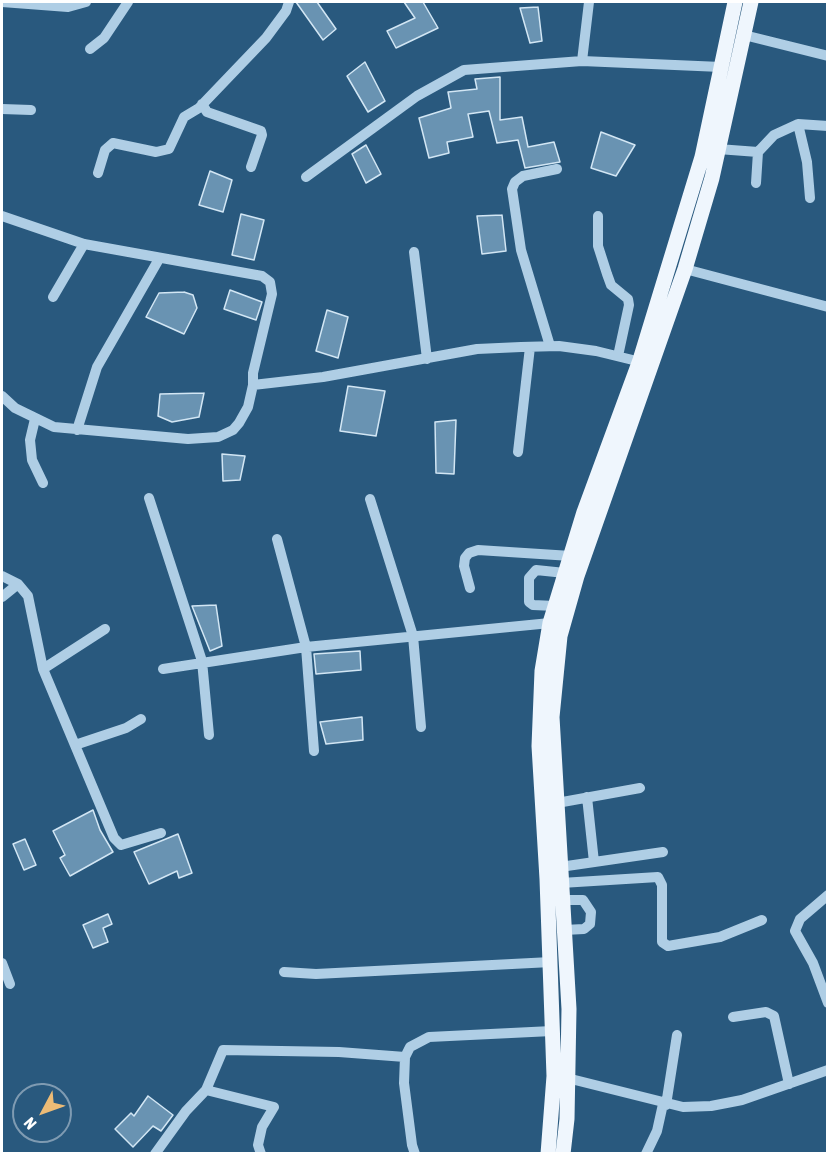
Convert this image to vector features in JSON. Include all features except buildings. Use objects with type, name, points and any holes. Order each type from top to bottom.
[{"type":"main road","points":[[563,1154],[567,1119],[569,1009],[552,717],[560,636],[646,363],[702,157],[735,2]]},
{"type":"main road","points":[[548,1154],[553,1113],[551,962],[539,717],[542,671],[550,622],[584,512],[685,269],[718,149],[751,2]]},
{"type":"street","points":[[2,2],[68,7],[86,2]]},
{"type":"street","points":[[90,49],[105,38],[128,2]]},
{"type":"street","points":[[98,173],[105,150],[112,143],[156,152],[169,149],[184,117],[202,104],[275,27],[289,2]]},
{"type":"street","points":[[582,61],[589,2]]},
{"type":"street","points":[[744,35],[828,56]]},
{"type":"street","points":[[306,177],[417,96],[464,70],[582,61],[721,67]]},
{"type":"street","points":[[202,104],[207,111],[261,131],[262,135],[251,167]]},
{"type":"street","points":[[2,109],[31,110]]},
{"type":"street","points":[[798,124],[807,162],[810,198]]},
{"type":"street","points":[[756,183],[758,152],[774,135],[798,124],[828,126]]},
{"type":"street","points":[[718,149],[758,152]]},
{"type":"street","points":[[550,346],[521,250],[512,189],[515,182],[524,176],[556,169]]},
{"type":"street","points":[[2,216],[84,244],[262,276],[270,282],[272,294],[252,373],[254,385],[248,407],[233,430],[218,437],[188,439],[54,427],[15,408],[2,396]]},
{"type":"street","points":[[598,216],[598,246],[607,274],[611,285],[628,299],[629,304],[618,356]]},
{"type":"street","points":[[53,297],[84,244]]},
{"type":"street","points":[[414,252],[428,359]]},
{"type":"street","points":[[76,430],[97,367],[159,259]]},
{"type":"street","points":[[685,269],[828,307]]},
{"type":"street","points":[[254,385],[323,377],[477,349],[550,346],[618,356],[646,363]]},
{"type":"street","points":[[518,452],[530,347]]},
{"type":"street","points":[[35,419],[30,441],[32,460],[43,483]]},
{"type":"street","points":[[149,498],[202,661],[209,735]]},
{"type":"street","points":[[370,499],[413,636],[421,727]]},
{"type":"street","points":[[277,539],[306,647],[314,751]]},
{"type":"street","points":[[470,588],[464,566],[465,558],[469,553],[478,550],[571,556]]},
{"type":"street","points":[[555,606],[533,605],[529,602],[529,578],[536,570],[565,573]]},
{"type":"street","points":[[2,576],[18,584],[28,596],[43,669],[117,844],[125,844],[161,833]]},
{"type":"street","points":[[2,597],[18,584]]},
{"type":"street","points":[[163,669],[202,661],[306,647],[550,622]]},
{"type":"street","points":[[43,669],[105,629]]},
{"type":"street","points":[[75,745],[118,731],[141,719]]},
{"type":"street","points":[[557,803],[640,788]]},
{"type":"street","points":[[587,798],[594,862]]},
{"type":"street","points":[[560,867],[663,852]]},
{"type":"street","points":[[561,883],[658,877],[663,885],[662,942],[668,946],[720,937],[762,920]]},
{"type":"street","points":[[828,896],[800,919],[795,930],[813,963],[828,1003]]},
{"type":"street","points":[[562,900],[583,900],[591,912],[590,924],[584,929],[564,930]]},
{"type":"street","points":[[284,972],[316,974],[551,962]]},
{"type":"street","points":[[2,963],[10,984]]},
{"type":"street","points":[[733,1017],[766,1012],[774,1016],[789,1084]]},
{"type":"street","points":[[415,1154],[404,1083],[405,1057],[410,1047],[429,1037],[552,1031]]},
{"type":"street","points":[[646,1154],[657,1131],[665,1104],[677,1035]]},
{"type":"street","points":[[155,1154],[186,1111],[206,1090],[222,1050],[339,1052],[405,1057]]},
{"type":"street","points":[[567,1078],[683,1107],[711,1106],[742,1100],[828,1070]]},
{"type":"street","points":[[206,1090],[274,1107],[262,1127],[258,1145],[261,1154]]}]
